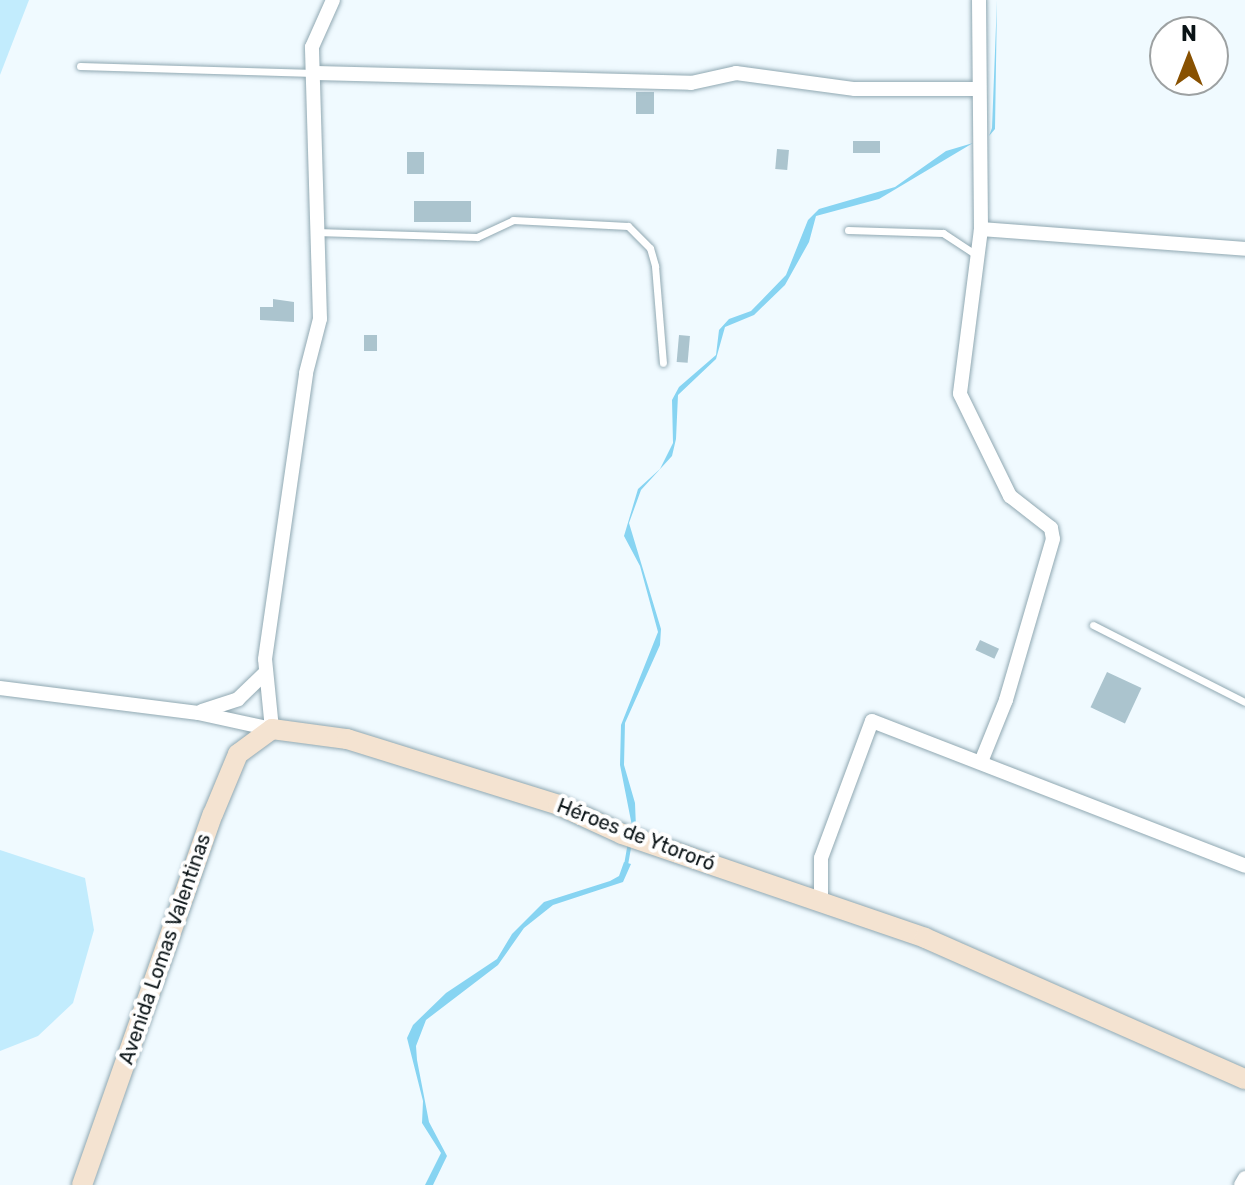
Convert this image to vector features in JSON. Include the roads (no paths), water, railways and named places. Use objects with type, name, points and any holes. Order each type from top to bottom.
[{"type":"main road","name":"Héroes de Ytororó","points":[[272,729],[312,731],[457,770],[622,834],[925,938],[1245,1079]]},
{"type":"main road","name":"Avenida Lomas Valentinas","points":[[82,1185],[213,814],[238,754],[272,729]]},
{"type":"street","points":[[272,729],[265,673],[306,373],[320,319],[314,232],[316,73],[312,47],[333,0]]},
{"type":"street","points":[[979,0],[977,89],[981,229],[960,394],[1010,496],[1051,528],[1053,539],[1006,700],[981,762]]},
{"type":"street","points":[[316,73],[691,83],[736,73],[855,89],[977,89]]},
{"type":"street","points":[[981,229],[1245,249]]},
{"type":"street","points":[[198,713],[238,699],[265,673]]},
{"type":"street","name":"Héroes de Ytororó","points":[[0,688],[198,713],[272,729]]},
{"type":"street","points":[[821,901],[821,858],[872,721],[1245,866]]},
{"type":"street","points":[[1241,1185],[1245,1178]]},
{"type":"lane","points":[[80,66],[316,73]]},
{"type":"lane","points":[[314,232],[465,237],[513,220],[628,226],[650,248],[655,266],[663,363]]},
{"type":"lane","points":[[848,230],[943,233],[978,256]]},
{"type":"lane","points":[[1093,625],[1245,702]]},
{"type":"water","points":[[997,0],[995,129],[989,136],[992,128]]},
{"type":"water","points":[[973,143],[879,199],[816,216],[809,242],[785,285],[754,315],[725,327],[716,359],[678,395],[672,456],[641,490],[629,523],[661,629],[660,645],[625,723],[624,765],[635,803],[636,828],[632,826],[620,765],[621,725],[658,632],[640,566],[624,536],[638,489],[660,469],[673,443],[672,400],[679,387],[716,355],[719,330],[729,319],[751,311],[786,275],[808,220],[819,209],[895,187],[946,151]]},
{"type":"water","points":[[624,862],[631,864],[623,882],[553,905],[524,928],[498,965],[426,1020],[416,1046],[417,1060],[429,1122],[447,1156],[433,1185],[425,1185],[441,1153],[422,1123],[423,1101],[407,1038],[413,1025],[446,993],[497,959],[512,934],[544,902],[610,881],[619,876]]},
{"type":"waterway","points":[[626,865],[630,842]]}]
